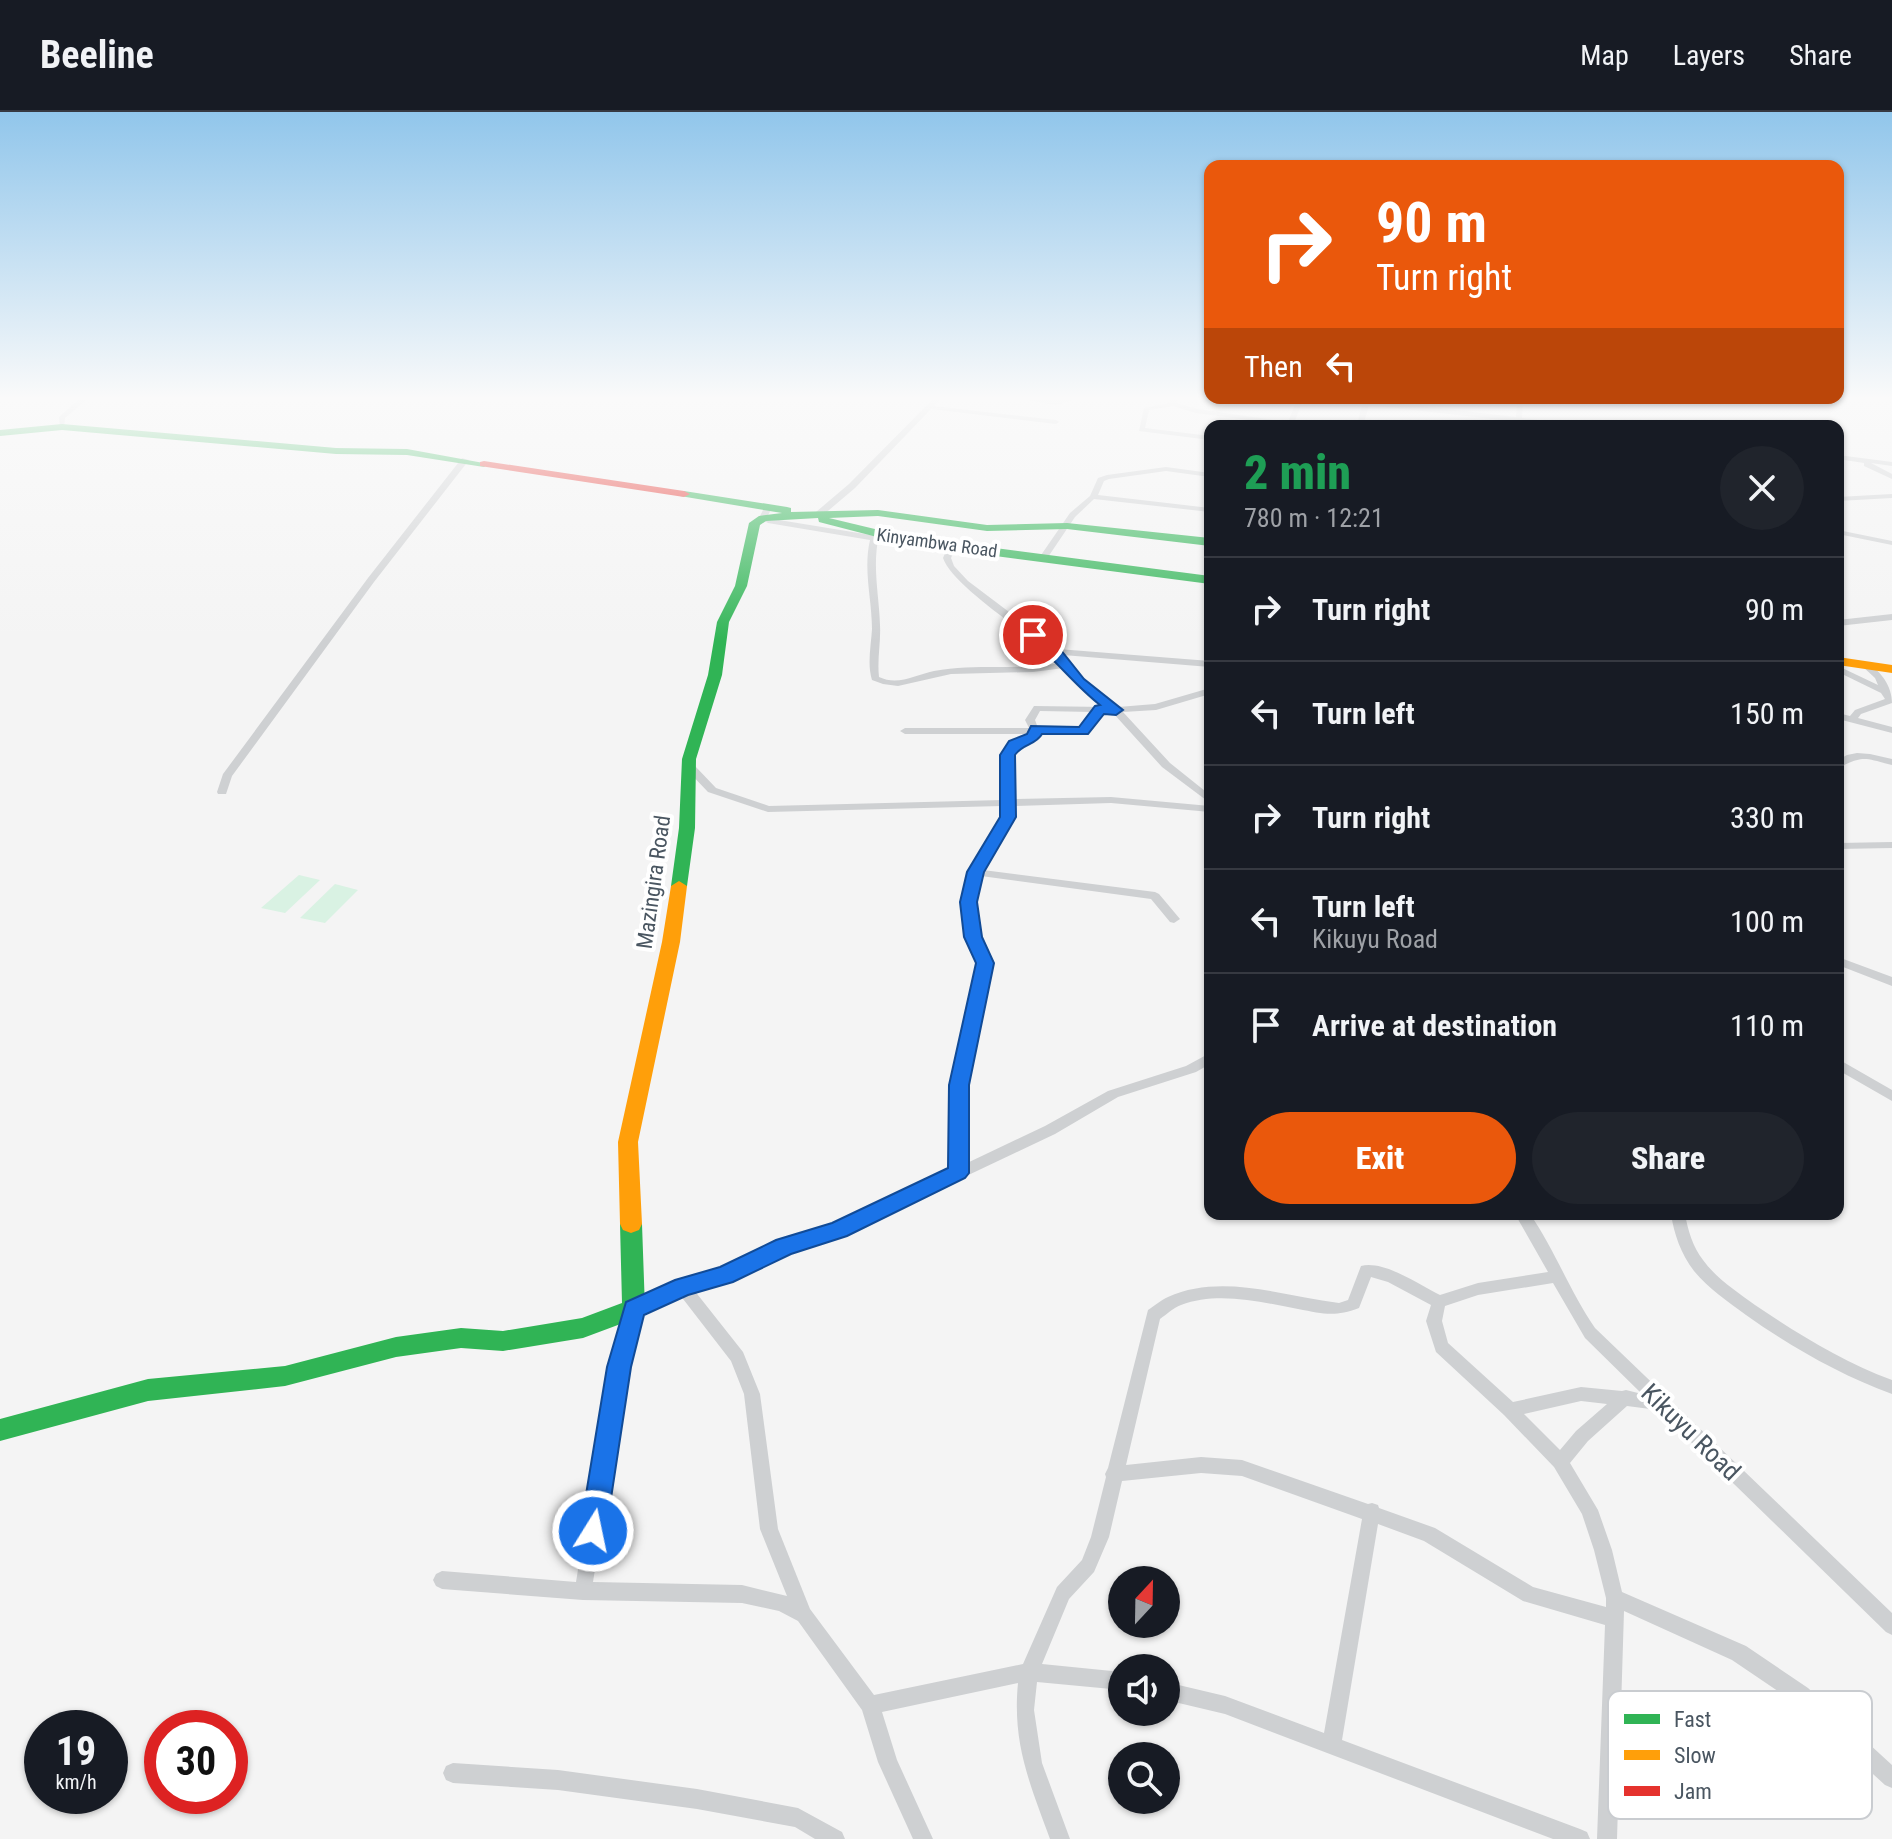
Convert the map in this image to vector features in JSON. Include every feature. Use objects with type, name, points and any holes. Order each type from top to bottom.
[{"type":"street","points":[[222,792],[235,765],[371,580],[449,481]]},
{"type":"street","points":[[584,481],[766,512],[874,536],[870,553],[876,627],[875,678],[901,683],[939,673],[1040,671],[1066,665]]},
{"type":"street","points":[[813,515],[857,481]]},
{"type":"street","points":[[1043,558],[1056,534],[1067,526],[1081,505],[1093,497],[1101,481]]},
{"type":"street","points":[[1844,499],[1892,496]]},
{"type":"street","points":[[1093,497],[1204,509]]},
{"type":"street","points":[[766,512],[886,514],[993,528],[1067,526],[1204,541]]},
{"type":"street","name":"Mazingira Road","points":[[634,1309],[628,1142],[671,942],[691,768],[689,759],[715,675],[723,622],[741,586],[752,529],[766,512]]},
{"type":"street","name":"Kinyambwa Road","points":[[813,515],[874,536],[1204,579]]},
{"type":"street","points":[[1844,533],[1892,543]]},
{"type":"street","points":[[952,546],[947,558],[950,567],[965,583],[1056,652],[1079,682],[1116,710],[1166,765],[1204,795]]},
{"type":"street","points":[[1844,622],[1892,617]]},
{"type":"street","points":[[1056,652],[1204,664]]},
{"type":"street","points":[[1844,662],[1892,669]]},
{"type":"street","points":[[1853,719],[1858,712],[1891,700],[1879,677],[1866,665]]},
{"type":"street","points":[[1844,672],[1888,694]]},
{"type":"street","points":[[958,1173],[959,1085],[985,963],[973,937],[969,902],[976,872],[1008,817],[1007,755],[1014,744],[1034,736],[1036,730],[1030,720],[1037,708],[1116,710],[1156,707],[1204,693]]},
{"type":"street","points":[[905,731],[1083,731],[1100,709]]},
{"type":"street","points":[[1844,717],[1892,730]]},
{"type":"street","points":[[1844,759],[1857,754],[1892,762]]},
{"type":"street","points":[[691,768],[712,790],[768,809],[1111,800],[1204,808]]},
{"type":"street","points":[[1844,846],[1892,845]]},
{"type":"street","points":[[976,872],[1155,896],[1174,919]]},
{"type":"street","points":[[1844,963],[1892,982]]},
{"type":"street","points":[[0,1430],[148,1390],[285,1376],[396,1347],[435,1341],[461,1338],[503,1341],[570,1330],[634,1309],[683,1287],[725,1275],[784,1247],[839,1230],[1050,1130],[1113,1094],[1191,1069],[1204,1061]]},
{"type":"street","points":[[1844,1068],[1892,1096]]},
{"type":"street","name":"Kikuyu Road","points":[[1526,1220],[1539,1237],[1555,1277],[1590,1333],[1892,1626]]},
{"type":"street","points":[[1680,1220],[1686,1246],[1703,1271],[1734,1297],[1826,1356],[1892,1387]]},
{"type":"street","points":[[1060,1839],[1032,1763],[1025,1710],[1029,1672],[1063,1593],[1088,1566],[1100,1537],[1153,1315],[1169,1300],[1194,1292],[1210,1291],[1339,1309],[1354,1304],[1366,1270],[1392,1277],[1439,1302],[1478,1289],[1555,1277]]},
{"type":"street","points":[[683,1287],[737,1357],[752,1394],[759,1472],[769,1529],[804,1615],[870,1705],[888,1762],[923,1839]]},
{"type":"street","points":[[1439,1302],[1434,1321],[1441,1347],[1510,1410],[1560,1462],[1589,1510],[1615,1598],[1612,1691]]},
{"type":"street","points":[[583,1591],[619,1367],[634,1309]]},
{"type":"street","points":[[1510,1410],[1581,1394],[1662,1403]]},
{"type":"street","points":[[1560,1462],[1582,1436],[1626,1397]]},
{"type":"street","points":[[1113,1474],[1201,1465],[1242,1468],[1372,1511],[1442,1541],[1529,1595],[1615,1619]]},
{"type":"street","points":[[1332,1743],[1372,1511]]},
{"type":"street","points":[[442,1580],[583,1591],[742,1594],[782,1603],[804,1615]]},
{"type":"street","points":[[1615,1598],[1739,1653],[1795,1691]]},
{"type":"street","points":[[870,1705],[1029,1672],[1108,1680]]},
{"type":"street","points":[[1180,1694],[1225,1705],[1332,1743],[1580,1839]]},
{"type":"street","points":[[1872,1760],[1892,1778]]},
{"type":"street","points":[[453,1773],[558,1780],[697,1799],[798,1818],[835,1839]]},
{"type":"street","points":[[1607,1839],[1608,1812]]},
{"type":"green space","points":[[299,875],[320,880],[285,913],[261,908]]},
{"type":"green space","points":[[335,884],[358,890],[325,923],[300,918]]},
{"type":"traffic: fast","points":[[684,494],[787,510]]},
{"type":"traffic: fast","points":[[679,886],[687,828],[689,759],[715,675],[723,622],[741,586],[755,523],[763,518],[782,516],[878,513],[987,528],[1067,526],[1204,541]]},
{"type":"traffic: fast","points":[[823,520],[904,540],[1204,579]]},
{"type":"traffic: fast","points":[[0,1430],[148,1390],[285,1376],[396,1347],[461,1338],[503,1341],[583,1328],[634,1309],[631,1224]]},
{"type":"traffic: slow","points":[[1844,662],[1892,669]]},
{"type":"traffic: slow","points":[[631,1224],[628,1142],[671,942],[679,886]]},
{"type":"traffic: jam","points":[[595,481],[684,494]]},
{"type":"route","points":[[593,1531],[619,1367],[634,1309],[683,1287],[725,1275],[784,1247],[839,1230],[958,1173],[959,1085],[985,963],[973,937],[969,902],[976,872],[1008,817],[1007,755],[1014,744],[1031,738],[1036,730],[1083,731],[1100,709],[1116,710],[1079,682],[1056,652],[1033,635]]}]
